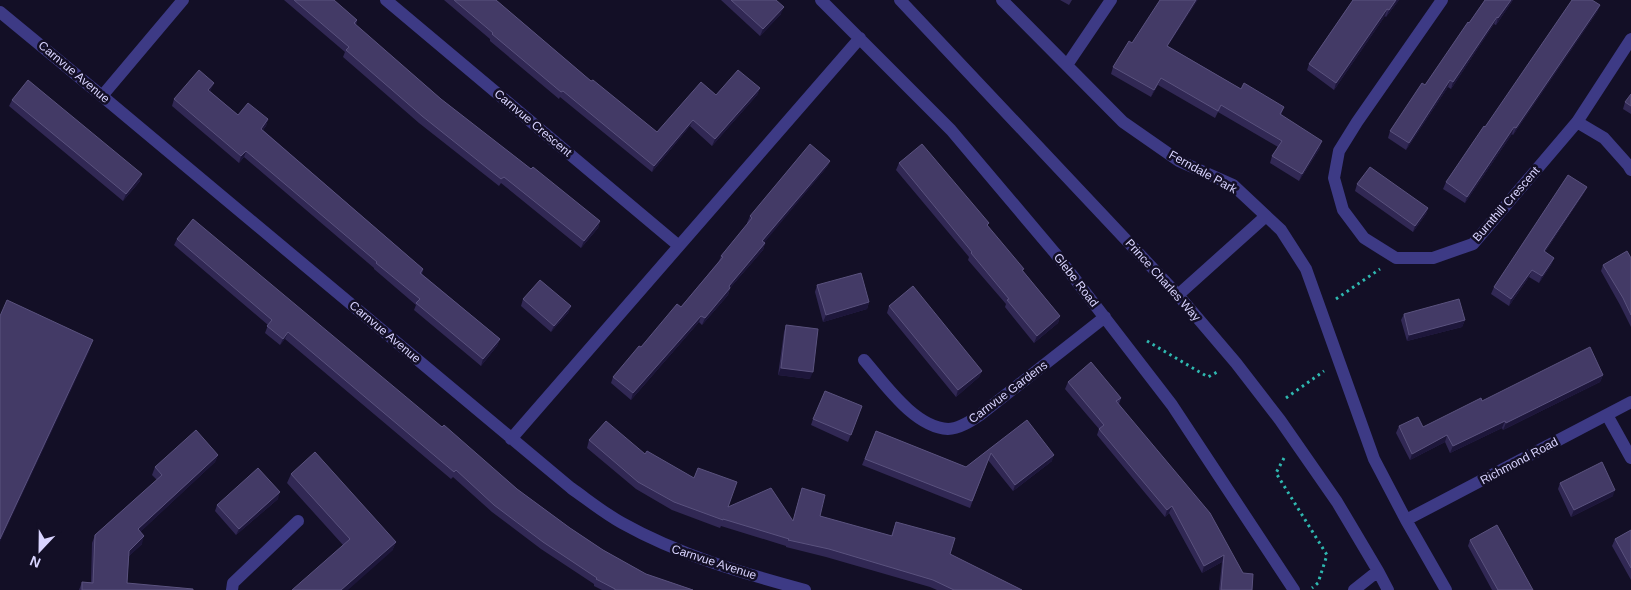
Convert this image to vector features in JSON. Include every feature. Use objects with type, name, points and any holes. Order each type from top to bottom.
[{"type":"street","points":[[102,96],[183,0]]},
{"type":"street","name":"Carnvue Crescent","points":[[386,0],[679,246]]},
{"type":"street","name":"Glebe Road","points":[[821,0],[951,130],[1055,253],[1172,406],[1294,590]]},
{"type":"street","name":"Prince Charles Way","points":[[900,0],[1178,295],[1236,363],[1271,408],[1337,502],[1388,590]]},
{"type":"street","name":"Ferndale Park","points":[[1002,0],[1123,122],[1179,161],[1233,185],[1281,230],[1306,269],[1374,459],[1446,590]]},
{"type":"street","points":[[1067,65],[1110,0]]},
{"type":"street","points":[[1396,258],[1364,238],[1343,210],[1334,178],[1339,151],[1442,0]]},
{"type":"street","name":"Carnvue Avenue","points":[[0,12],[571,488],[620,522],[652,539],[700,559],[805,590]]},
{"type":"street","points":[[511,438],[860,38]]},
{"type":"street","name":"Burnthill Crescent","points":[[1396,258],[1433,258],[1473,244],[1577,122],[1631,38]]},
{"type":"street","points":[[1577,122],[1604,138],[1631,170]]},
{"type":"street","points":[[1178,295],[1266,216]]},
{"type":"street","name":"Carnvue Gardens","points":[[864,360],[915,415],[931,425],[950,429],[967,423],[980,415],[1105,318]]},
{"type":"street","name":"Richmond Road","points":[[1406,520],[1631,402]]},
{"type":"street","points":[[1607,415],[1631,458]]},
{"type":"street","points":[[232,590],[232,583],[298,521]]},
{"type":"street","points":[[1354,590],[1378,571]]},
{"type":"path","points":[[1321,310],[1396,258]]},
{"type":"path","points":[[1126,344],[1143,338],[1208,378],[1236,363]]},
{"type":"path","points":[[1271,408],[1339,361]]},
{"type":"path","points":[[1293,439],[1276,473],[1327,556],[1318,583],[1309,590]]},
{"type":"building","points":[[294,0],[334,0],[357,20],[354,23],[441,99],[531,169],[533,167],[600,221],[584,241],[504,177],[501,179],[422,116],[346,50],[349,47]]},
{"type":"building","points":[[454,0],[496,0],[591,81],[593,80],[657,132],[701,82],[716,95],[738,70],[760,88],[715,139],[693,120],[654,166],[563,91],[561,92]]},
{"type":"building","points":[[731,0],[776,0],[784,7],[763,29]]},
{"type":"building","points":[[1160,0],[1196,0],[1167,46],[1241,89],[1244,83],[1284,107],[1280,114],[1322,141],[1302,174],[1272,156],[1282,141],[1221,105],[1218,111],[1161,78],[1154,90],[1113,67],[1129,41],[1132,43]]},
{"type":"building","points":[[1353,0],[1396,0],[1389,10],[1387,9],[1336,83],[1309,64]]},
{"type":"building","points":[[1485,0],[1511,0],[1497,17],[1453,82],[1450,80],[1409,143],[1390,131],[1422,83],[1425,85]]},
{"type":"building","points":[[1572,0],[1592,0],[1600,5],[1467,197],[1446,182]]},
{"type":"building","points":[[199,70],[214,83],[208,90],[238,115],[248,103],[268,119],[261,129],[423,269],[420,273],[500,339],[483,359],[416,303],[420,299],[246,151],[241,156],[174,99]]},
{"type":"building","points":[[28,80],[142,174],[126,194],[12,100]]},
{"type":"building","points":[[1631,94],[1631,106],[1625,102]]},
{"type":"building","points":[[810,144],[830,161],[762,241],[765,243],[705,318],[701,316],[633,393],[613,377],[677,304],[681,307],[723,257],[721,256],[752,218],[750,216]]},
{"type":"building","points":[[922,144],[989,223],[987,225],[1060,316],[1037,336],[1007,300],[1009,299],[972,252],[899,163]]},
{"type":"building","points":[[1370,167],[1428,208],[1415,226],[1357,184]]},
{"type":"building","points":[[1568,175],[1587,187],[1544,251],[1554,258],[1542,276],[1532,270],[1511,299],[1494,287]]},
{"type":"building","points":[[193,219],[442,427],[444,425],[517,489],[603,550],[646,574],[693,590],[615,590],[543,542],[494,505],[456,470],[454,472],[288,332],[283,339],[267,326],[272,320],[177,239]]},
{"type":"building","points":[[1627,251],[1631,258],[1631,315],[1603,265]]},
{"type":"building","points":[[861,273],[869,302],[826,315],[817,285]]},
{"type":"building","points":[[540,280],[571,306],[554,326],[523,299]]},
{"type":"building","points":[[913,286],[982,371],[958,390],[889,306]]},
{"type":"building","points":[[1459,299],[1465,320],[1409,335],[1404,314]]},
{"type":"building","points":[[7,300],[93,340],[0,539],[0,316]]},
{"type":"building","points":[[786,325],[818,329],[813,372],[781,368]]},
{"type":"building","points":[[1590,347],[1603,375],[1506,423],[1505,421],[1453,446],[1447,435],[1412,454],[1399,426],[1418,417],[1423,427],[1481,398],[1482,401]]},
{"type":"building","points":[[1091,362],[1121,398],[1116,401],[1210,513],[1243,573],[1253,574],[1252,590],[1221,590],[1224,555],[1204,566],[1172,506],[1167,510],[1099,429],[1104,425],[1068,382]]},
{"type":"building","points":[[825,391],[862,406],[851,435],[813,419]]},
{"type":"building","points":[[1027,420],[1054,455],[1015,485],[991,453],[972,501],[865,459],[876,431],[966,467]]},
{"type":"building","points":[[606,421],[645,454],[647,451],[694,478],[698,468],[737,482],[728,507],[771,488],[793,521],[802,488],[825,495],[820,516],[892,536],[896,522],[955,538],[950,554],[1022,590],[954,590],[933,580],[829,549],[788,540],[723,520],[674,502],[638,482],[589,440]]},
{"type":"building","points":[[196,430],[218,455],[138,529],[144,536],[129,551],[127,583],[193,590],[82,590],[82,582],[93,583],[95,535],[162,475],[155,467]]},
{"type":"building","points":[[315,452],[396,542],[341,590],[292,590],[350,539],[291,474]]},
{"type":"building","points":[[1602,462],[1615,490],[1574,510],[1560,483]]},
{"type":"building","points":[[258,468],[280,492],[239,529],[217,505]]},
{"type":"building","points":[[1497,525],[1533,590],[1498,590],[1470,540]]},
{"type":"building","points":[[1631,530],[1631,568],[1615,539]]}]
